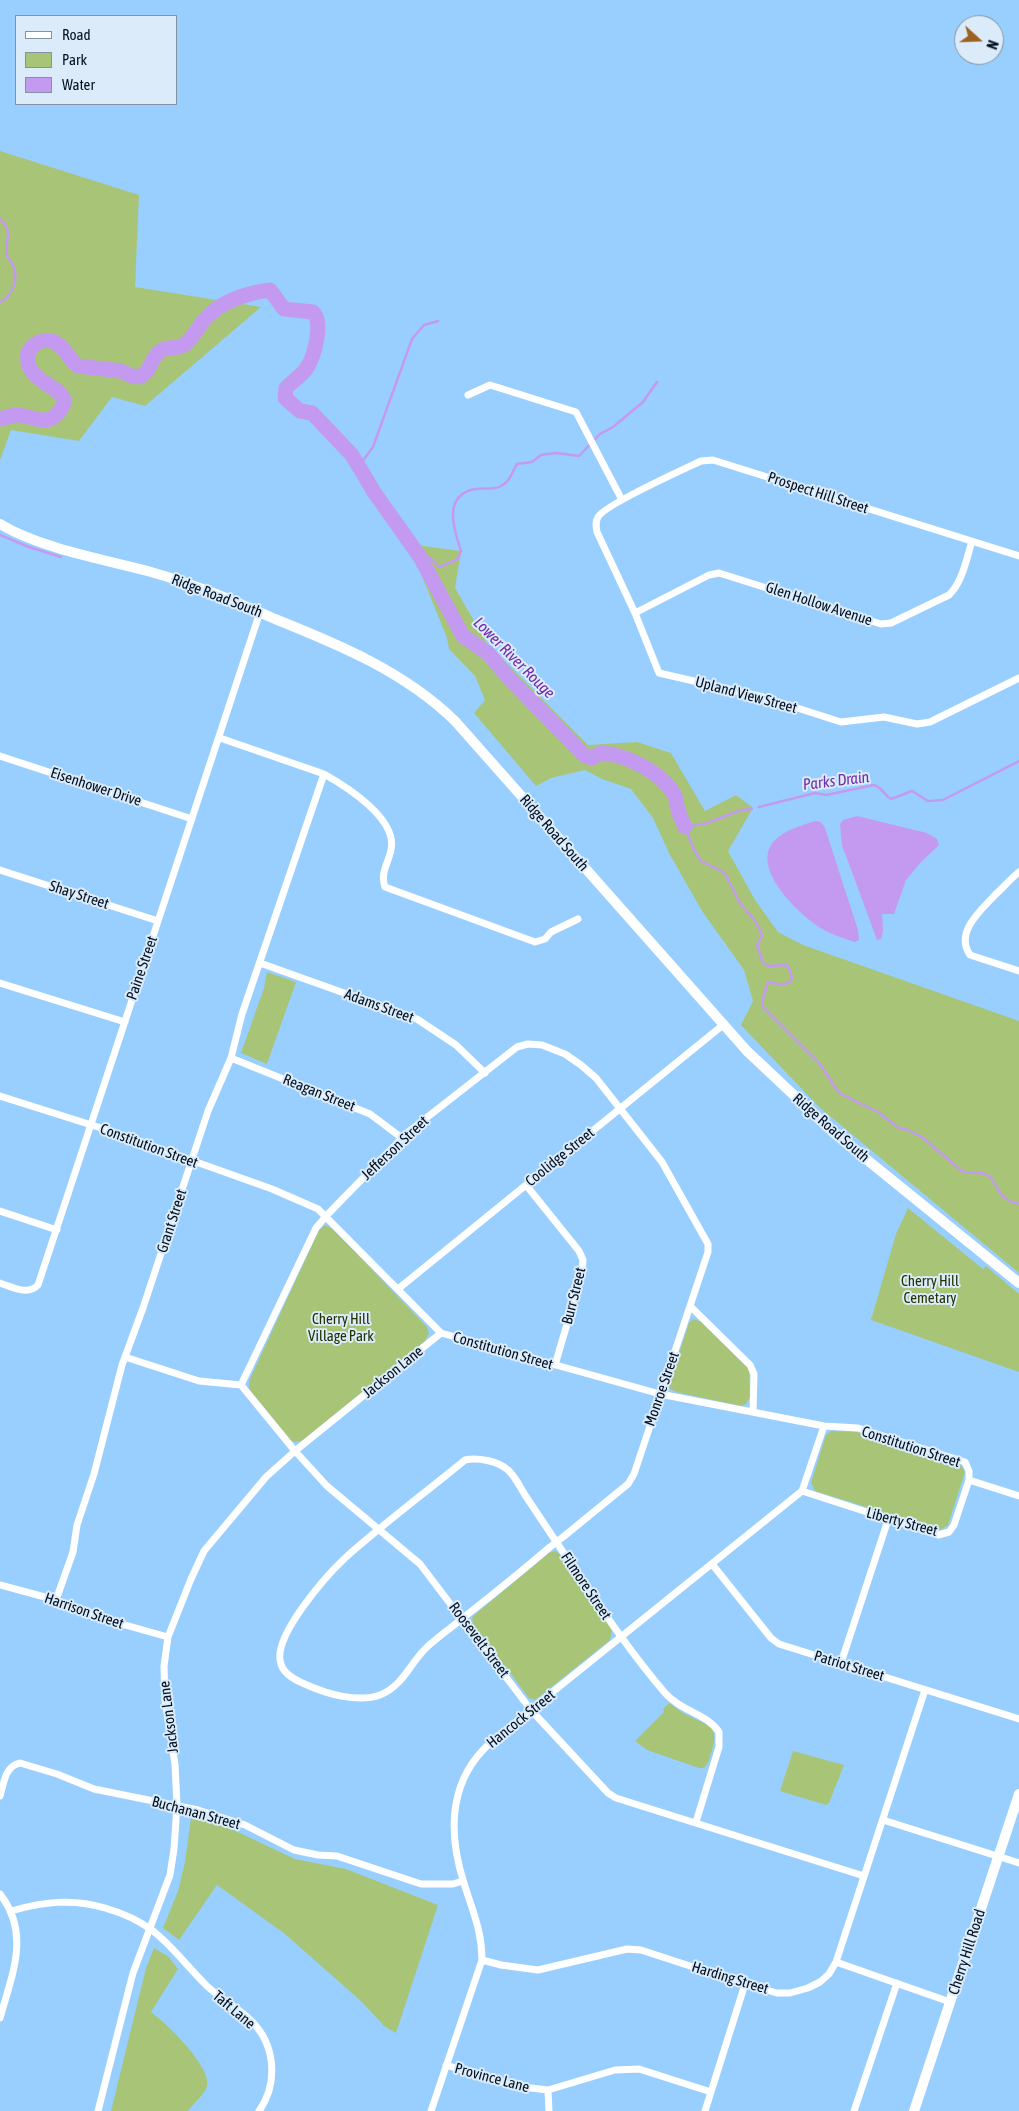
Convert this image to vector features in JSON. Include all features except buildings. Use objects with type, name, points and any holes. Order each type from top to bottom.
[{"type":"main road","name":"Ridge Road South","points":[[0,524],[46,543],[194,585],[328,641],[384,668],[419,689],[440,706],[476,743],[723,1025],[774,1078],[834,1133],[1019,1283]]},
{"type":"main road","name":"Cherry Hill Road","points":[[914,2111],[1019,1794]]},
{"type":"street","points":[[468,395],[490,386],[576,412],[622,500]]},
{"type":"street","name":"Prospect Hill Street","points":[[622,500],[701,461],[713,460],[1019,556]]},
{"type":"street","name":"Upland View Street","points":[[622,500],[601,513],[596,525],[597,532],[635,612],[659,673],[762,697],[841,722],[884,717],[917,724],[930,722],[1019,678]]},
{"type":"street","name":"Glen Hollow Avenue","points":[[635,612],[709,575],[719,573],[881,624],[891,623],[949,595],[955,589],[972,541]]},
{"type":"street","name":"Paine Street","points":[[0,1283],[27,1291],[34,1290],[38,1285],[260,612]]},
{"type":"street","points":[[220,738],[274,755],[324,774],[350,790],[371,808],[389,829],[393,840],[382,880],[385,887],[535,942],[545,939],[551,932],[578,919]]},
{"type":"street","name":"Eisenhower Drive","points":[[0,756],[192,819]]},
{"type":"street","name":"Grant Street","points":[[56,1600],[73,1552],[77,1525],[94,1474],[125,1357],[214,1096],[231,1058],[242,1014],[324,774]]},
{"type":"street","name":"Shay Street","points":[[0,870],[158,920]]},
{"type":"street","points":[[1019,872],[972,920],[966,934],[965,946],[970,955],[974,957],[1019,972]]},
{"type":"street","name":"Adams Street","points":[[260,963],[417,1019],[456,1045],[484,1073]]},
{"type":"street","points":[[0,983],[124,1022]]},
{"type":"street","name":"Coolidge Street","points":[[398,1289],[723,1025]]},
{"type":"street","name":"Jefferson Street","points":[[241,1385],[316,1228],[326,1215],[402,1138],[516,1047],[528,1044],[542,1045],[565,1054],[596,1078],[620,1109]]},
{"type":"street","name":"Reagan Street","points":[[231,1058],[370,1114],[402,1138]]},
{"type":"street","name":"Constitution Street","points":[[0,1096],[272,1189],[318,1209],[440,1333],[660,1394],[824,1426],[858,1428],[964,1462],[969,1471],[969,1480],[1019,1496]]},
{"type":"street","name":"Monroe Street","points":[[380,1530],[344,1559],[319,1586],[293,1621],[282,1641],[279,1654],[281,1665],[286,1673],[295,1680],[315,1689],[338,1695],[364,1698],[380,1695],[397,1684],[426,1648],[628,1484],[634,1474],[691,1307],[708,1252],[708,1244],[662,1162],[620,1109]]},
{"type":"street","name":"Burr Street","points":[[526,1185],[579,1251],[582,1260],[582,1273],[555,1365]]},
{"type":"street","points":[[0,1211],[57,1230]]},
{"type":"street","points":[[691,1307],[750,1365],[754,1374],[753,1412]]},
{"type":"street","name":"Jackson Lane","points":[[98,2111],[133,1973],[170,1875],[177,1805],[175,1764],[164,1700],[164,1666],[168,1637],[191,1579],[204,1551],[266,1477],[295,1451],[440,1333]]},
{"type":"street","points":[[125,1357],[199,1382],[241,1385]]},
{"type":"street","name":"Roosevelt Street","points":[[241,1385],[295,1451],[327,1486],[420,1564],[463,1618],[531,1710],[608,1793],[616,1798],[864,1876]]},
{"type":"street","points":[[802,1491],[824,1426]]},
{"type":"street","name":"Filmore Street","points":[[380,1530],[465,1460],[472,1458],[500,1465],[508,1470],[621,1638],[666,1694],[677,1704],[706,1719],[719,1732],[719,1747],[696,1822]]},
{"type":"street","name":"Liberty Street","points":[[802,1491],[938,1535],[949,1532],[954,1525],[969,1480]]},
{"type":"street","name":"Hancock Street","points":[[431,2111],[482,1960],[479,1926],[463,1881],[453,1830],[454,1807],[459,1787],[470,1766],[484,1749],[531,1710],[802,1491]]},
{"type":"street","points":[[841,1663],[888,1520]]},
{"type":"street","name":"Patriot Street","points":[[712,1564],[771,1638],[779,1644],[1019,1719]]},
{"type":"street","name":"Harrison Street","points":[[0,1585],[56,1600],[118,1623],[168,1637]]},
{"type":"street","name":"Harding Street","points":[[482,1960],[501,1965],[538,1970],[627,1949],[642,1950],[777,1993],[808,1988],[820,1982],[829,1974],[836,1962],[926,1690]]},
{"type":"street","name":"Buchanan Street","points":[[0,1796],[7,1771],[14,1764],[20,1762],[94,1789],[177,1805],[244,1825],[294,1850],[318,1855],[337,1856],[421,1884],[453,1884],[463,1881]]},
{"type":"street","points":[[883,1820],[1019,1863]]},
{"type":"street","points":[[0,1894],[11,1910],[18,1933],[17,1952],[0,2018]]},
{"type":"street","name":"Taft Lane","points":[[11,1910],[58,1901],[85,1903],[128,1916],[150,1928],[177,1952],[204,1984],[256,2026],[271,2063],[272,2079],[269,2093],[259,2111]]},
{"type":"street","points":[[836,1962],[950,2002]]},
{"type":"street","points":[[854,2111],[897,1983]]},
{"type":"street","points":[[705,2111],[745,1984]]},
{"type":"street","name":"Province Lane","points":[[446,2065],[514,2086],[548,2090],[615,2070],[626,2069],[652,2072],[711,2092]]},
{"type":"street","points":[[548,2090],[549,2111]]},
{"type":"green space","points":[[0,151],[139,195],[135,287],[261,307],[145,406],[112,397],[79,441],[11,430],[0,460]]},
{"type":"green space","points":[[409,544],[461,551],[455,588],[487,643],[588,745],[637,742],[671,753],[705,811],[736,795],[753,808],[728,851],[755,900],[778,932],[803,945],[1019,1021],[1019,1273],[819,1107],[741,1025],[753,1001],[744,970],[702,911],[669,853],[653,818],[631,789],[602,779],[585,770],[551,778],[536,786],[474,713],[485,700],[475,676],[449,649],[447,638]]},
{"type":"green space","points":[[267,972],[296,982],[267,1064],[241,1053],[264,988]]},
{"type":"green space","name":"Cherry Hill Cemetary","points":[[908,1208],[983,1269],[986,1266],[1019,1294],[1019,1372],[871,1320],[896,1234]]},
{"type":"green space","name":"Cherry Hill Village Park","points":[[325,1225],[333,1229],[427,1327],[429,1333],[425,1341],[302,1441],[295,1442],[290,1440],[249,1389],[249,1381],[319,1230]]},
{"type":"green space","points":[[693,1319],[702,1322],[749,1369],[750,1397],[746,1404],[741,1406],[676,1392],[670,1389],[669,1384],[689,1323]]},
{"type":"green space","points":[[831,1431],[857,1432],[961,1465],[965,1472],[948,1525],[940,1530],[815,1491],[811,1483],[826,1435]]},
{"type":"green space","points":[[555,1551],[561,1555],[612,1630],[610,1640],[535,1700],[529,1698],[473,1624],[472,1617],[549,1553]]},
{"type":"green space","points":[[669,1703],[706,1724],[713,1731],[714,1742],[704,1768],[699,1768],[647,1750],[635,1741],[664,1712],[663,1709]]},
{"type":"green space","points":[[793,1751],[844,1765],[829,1803],[826,1805],[780,1791]]},
{"type":"green space","points":[[197,1817],[240,1833],[295,1859],[346,1869],[438,1905],[396,2033],[384,2026],[362,2002],[285,1934],[217,1885],[179,1940],[163,1928],[178,1891],[185,1862],[191,1818]]},
{"type":"green space","points":[[154,1948],[169,1957],[178,1969],[151,2012],[177,2035],[195,2057],[207,2078],[207,2086],[188,2111],[111,2111],[146,1968]]},
{"type":"water","points":[[857,816],[927,833],[937,839],[939,845],[906,880],[894,914],[882,914],[883,930],[881,939],[877,940],[842,845],[840,824],[843,820]]},
{"type":"water","points":[[816,821],[821,822],[825,828],[858,930],[859,940],[855,942],[836,936],[810,920],[789,901],[780,889],[772,876],[768,864],[768,852],[778,837],[794,828]]},
{"type":"waterway","points":[[0,218],[8,233],[7,256],[15,270],[14,286],[8,296],[0,302]]},
{"type":"waterway","name":"Lower River Rouge","points":[[0,419],[21,415],[47,420],[56,415],[63,405],[63,398],[58,392],[42,381],[28,364],[28,352],[34,345],[42,341],[55,342],[78,366],[121,371],[140,377],[144,375],[159,352],[184,345],[191,339],[203,321],[227,302],[253,293],[270,290],[284,309],[313,312],[318,324],[318,332],[312,357],[304,372],[286,388],[285,398],[300,411],[312,413],[352,455],[374,492],[420,557],[463,636],[489,654],[506,675],[585,756],[592,758],[601,753],[621,757],[642,766],[660,778],[675,796],[685,827]]},
{"type":"waterway","points":[[359,466],[373,447],[412,339],[424,325],[438,321]]},
{"type":"waterway","points":[[420,557],[429,557],[439,567],[458,559],[461,551],[453,514],[458,498],[475,489],[501,486],[509,479],[517,464],[532,462],[541,455],[556,453],[579,456],[600,434],[613,427],[643,402],[657,382]]},
{"type":"waterway","points":[[0,535],[61,557]]},
{"type":"waterway","name":"Parks Drain","points":[[759,807],[815,793],[826,795],[874,785],[891,799],[912,791],[928,801],[943,800],[1019,761]]},
{"type":"waterway","name":"Lower River Rouge","points":[[752,809],[741,810],[707,823],[685,827],[695,852],[701,861],[725,873],[740,903],[756,922],[762,935],[757,945],[763,963],[769,966],[786,965],[789,968],[792,978],[790,982],[782,985],[768,982],[762,1001],[763,1007],[820,1064],[839,1093],[878,1112],[900,1129],[906,1129],[922,1137],[963,1172],[987,1175],[1005,1198],[1019,1204]]}]
